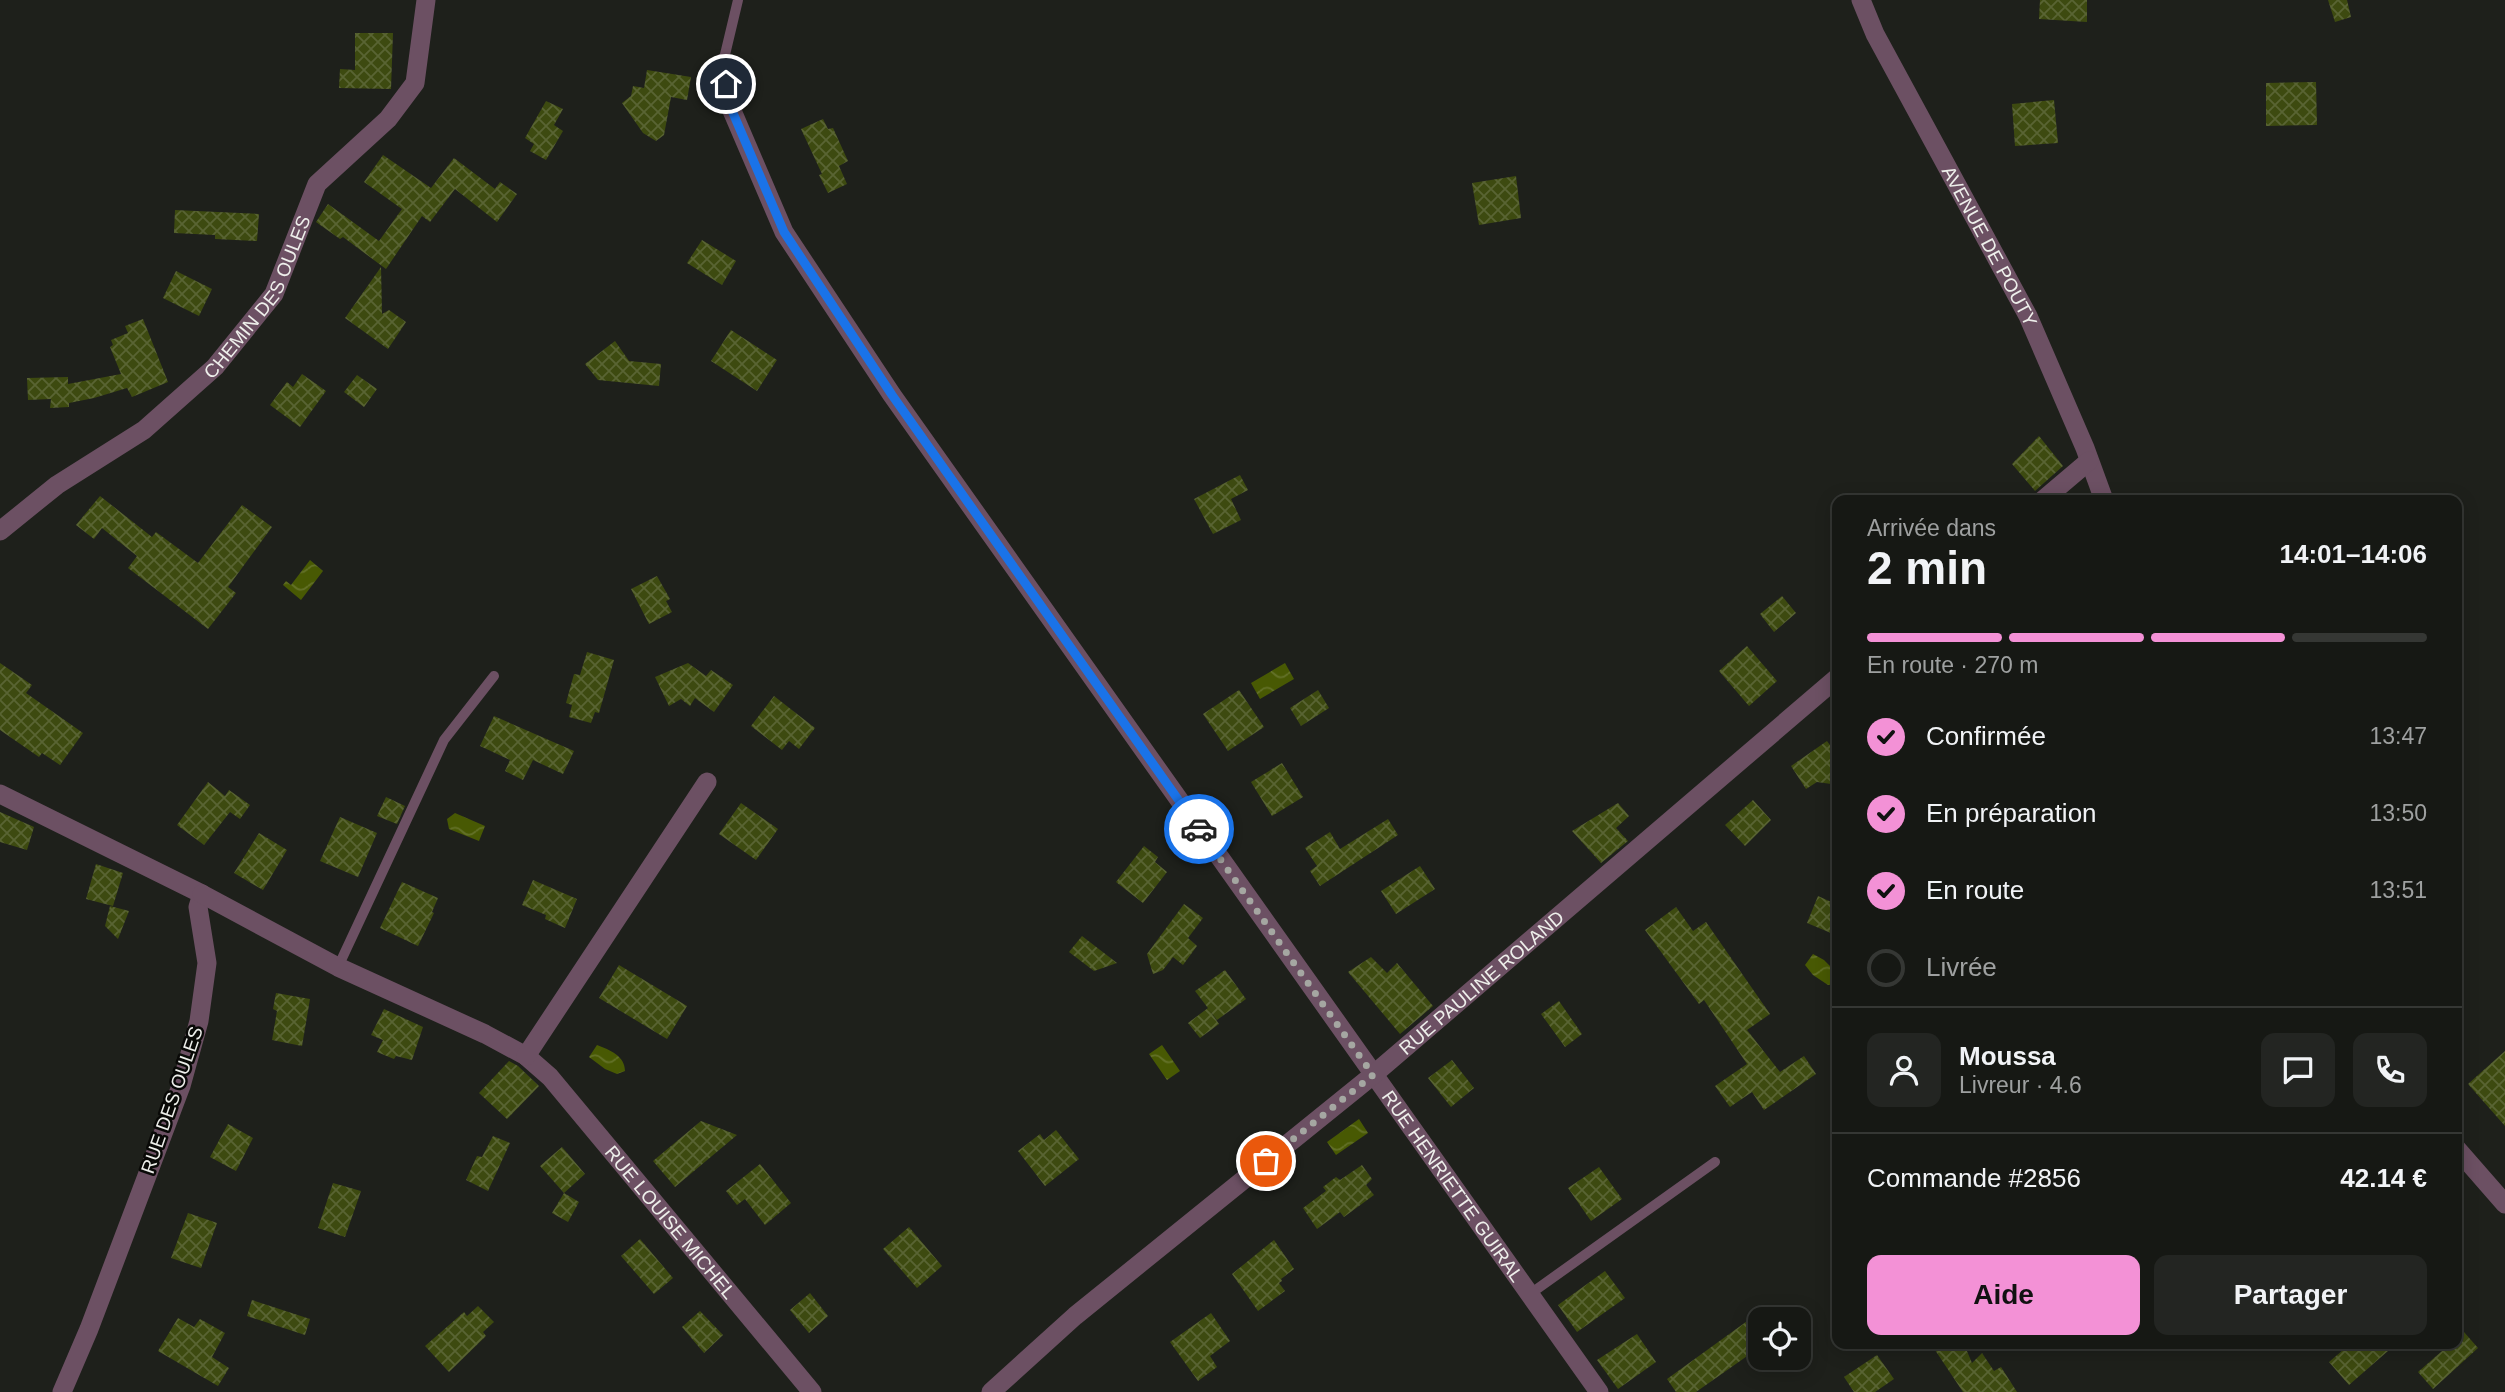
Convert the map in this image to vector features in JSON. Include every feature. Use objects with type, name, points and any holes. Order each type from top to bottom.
[{"type":"street","name":"CHEMIN DES OULES","points":[[0,531],[57,485],[144,430],[215,367],[232,346],[274,293],[317,184],[388,119],[415,83],[426,0]]},
{"type":"street","name":"AVENUE DE POUTY","points":[[1861,0],[1875,34],[2028,316],[2102,495]]},
{"type":"street","name":"RUE HENRIETTE GUIRAL","points":[[723,63],[730,106],[784,232],[892,395],[1599,1392]]},
{"type":"street","points":[[2049,495],[2089,461]]},
{"type":"street","name":"RUE PAULINE ROLAND","points":[[991,1392],[1075,1316],[1373,1075],[1832,682]]},
{"type":"street","points":[[526,1056],[707,782]]},
{"type":"street","points":[[0,794],[202,894]]},
{"type":"street","name":"RUE LOUISE MICHEL","points":[[202,894],[338,967],[485,1034],[526,1056],[550,1077],[812,1392]]},
{"type":"street","name":"RUE DES OULES","points":[[62,1392],[89,1329],[181,1086],[199,1021],[207,963],[198,907],[202,894]]},
{"type":"street","points":[[2462,1155],[2505,1204]]},
{"type":"lane","points":[[723,63],[738,0]]},
{"type":"lane","points":[[338,967],[444,740],[494,676]]},
{"type":"lane","points":[[1530,1294],[1714,1162]]},
{"type":"water","points":[[310,560],[323,571],[301,600],[283,585],[286,581],[291,585]]},
{"type":"water","points":[[1285,663],[1294,679],[1260,699],[1251,683]]},
{"type":"water","points":[[455,813],[485,826],[479,841],[449,829],[447,819]]},
{"type":"water","points":[[1813,954],[1824,960],[1832,968],[1832,985],[1828,985],[1813,975],[1805,965]]},
{"type":"water","points":[[597,1045],[612,1051],[620,1058],[625,1071],[617,1074],[589,1057]]},
{"type":"water","points":[[1162,1045],[1180,1071],[1167,1080],[1149,1054]]},
{"type":"water","points":[[1359,1119],[1368,1133],[1336,1155],[1327,1142]]},
{"type":"building","points":[[2040,0],[2087,0],[2087,22],[2039,19]]},
{"type":"building","points":[[2328,0],[2347,0],[2351,17],[2335,22]]},
{"type":"building","points":[[355,33],[393,33],[391,89],[339,88],[340,69],[355,70]]},
{"type":"building","points":[[647,70],[691,77],[687,100],[671,97],[664,135],[656,141],[643,133],[622,103],[631,96],[633,86],[644,88]]},
{"type":"building","points":[[2316,82],[2317,125],[2266,126],[2266,83]]},
{"type":"building","points":[[2054,100],[2058,143],[2015,146],[2012,104]]},
{"type":"building","points":[[546,101],[563,109],[554,125],[563,131],[546,160],[530,151],[534,144],[525,138]]},
{"type":"building","points":[[823,119],[828,129],[833,128],[848,161],[839,166],[847,184],[828,193],[801,129]]},
{"type":"building","points":[[383,155],[431,188],[454,158],[495,189],[500,182],[517,194],[497,222],[455,189],[430,222],[422,216],[386,269],[343,237],[340,239],[316,222],[328,204],[379,241],[402,209],[364,182]]},
{"type":"building","points":[[1516,176],[1521,218],[1479,225],[1472,183]]},
{"type":"building","points":[[175,210],[259,214],[257,241],[174,233]]},
{"type":"building","points":[[702,240],[736,261],[722,285],[687,263]]},
{"type":"building","points":[[381,267],[382,314],[389,310],[406,322],[388,349],[345,318]]},
{"type":"building","points":[[176,271],[212,289],[199,316],[163,298]]},
{"type":"building","points":[[143,319],[168,382],[132,397],[127,388],[69,403],[69,407],[50,408],[51,399],[28,400],[27,378],[68,377],[68,384],[121,374],[110,347],[113,345],[111,340],[128,333],[125,326]]},
{"type":"building","points":[[731,330],[777,360],[757,391],[711,361]]},
{"type":"building","points":[[615,341],[629,361],[661,364],[659,386],[598,380],[585,364]]},
{"type":"building","points":[[302,374],[326,391],[300,427],[270,405],[287,382],[293,387]]},
{"type":"building","points":[[357,375],[377,389],[364,407],[344,392]]},
{"type":"building","points":[[2039,436],[2063,466],[2035,491],[2012,464]]},
{"type":"building","points":[[1240,475],[1248,490],[1231,499],[1241,520],[1213,534],[1194,499]]},
{"type":"building","points":[[100,496],[152,537],[156,532],[198,563],[242,505],[272,527],[228,587],[236,593],[208,629],[128,568],[137,556],[102,528],[94,539],[76,525]]},
{"type":"building","points":[[657,576],[670,599],[666,601],[672,612],[649,624],[631,589]]},
{"type":"building","points":[[1782,596],[1796,613],[1774,632],[1760,614]]},
{"type":"building","points":[[1747,646],[1777,681],[1749,706],[1719,671]]},
{"type":"building","points":[[587,652],[614,660],[599,713],[595,712],[591,723],[569,717],[572,705],[566,703],[574,674],[580,675]]},
{"type":"building","points":[[0,663],[32,685],[26,693],[83,733],[60,765],[42,753],[39,757],[0,730]]},
{"type":"building","points":[[688,663],[706,676],[711,670],[733,685],[714,712],[695,698],[690,706],[681,699],[669,706],[655,677]]},
{"type":"building","points":[[1239,690],[1264,727],[1228,751],[1203,714]]},
{"type":"building","points":[[1318,690],[1329,708],[1301,726],[1290,708]]},
{"type":"building","points":[[774,696],[815,728],[799,749],[789,741],[782,750],[751,726]]},
{"type":"building","points":[[494,716],[574,751],[563,774],[533,760],[523,780],[505,771],[510,760],[480,746]]},
{"type":"building","points":[[1827,741],[1832,748],[1832,784],[1817,782],[1806,789],[1791,766]]},
{"type":"building","points":[[1282,763],[1303,797],[1272,816],[1251,782]]},
{"type":"building","points":[[208,782],[225,796],[229,790],[250,805],[240,819],[230,812],[204,845],[177,825]]},
{"type":"building","points":[[386,797],[405,806],[397,824],[377,816]]},
{"type":"building","points":[[1753,800],[1771,820],[1745,846],[1725,825]]},
{"type":"building","points":[[741,803],[778,829],[756,860],[719,834]]},
{"type":"building","points":[[1618,803],[1629,816],[1616,828],[1628,841],[1601,863],[1572,831]]},
{"type":"building","points":[[0,812],[34,827],[27,850],[0,842]]},
{"type":"building","points":[[340,817],[377,833],[358,877],[320,861]]},
{"type":"building","points":[[1388,819],[1398,835],[1320,886],[1310,871],[1317,866],[1305,848],[1330,832],[1340,849]]},
{"type":"building","points":[[259,833],[287,850],[263,890],[234,873]]},
{"type":"building","points":[[1144,846],[1158,857],[1155,862],[1167,872],[1143,903],[1116,882]]},
{"type":"building","points":[[96,864],[123,873],[113,906],[86,899]]},
{"type":"building","points":[[1420,866],[1435,889],[1396,914],[1381,891]]},
{"type":"building","points":[[533,880],[577,899],[565,928],[545,919],[546,915],[522,905]]},
{"type":"building","points":[[402,882],[438,898],[418,946],[380,928]]},
{"type":"building","points":[[1818,896],[1832,902],[1832,933],[1807,923]]},
{"type":"building","points":[[1184,904],[1203,918],[1188,938],[1197,946],[1183,965],[1173,957],[1163,970],[1153,974],[1147,954]]},
{"type":"building","points":[[110,906],[129,911],[118,939],[105,926]]},
{"type":"building","points":[[1676,907],[1693,931],[1706,922],[1770,1014],[1747,1030],[1780,1072],[1804,1056],[1816,1074],[1764,1110],[1752,1092],[1730,1107],[1715,1086],[1747,1064],[1704,1000],[1699,1004],[1645,930]]},
{"type":"building","points":[[1082,936],[1117,963],[1094,971],[1069,952]]},
{"type":"building","points":[[1371,957],[1387,973],[1397,963],[1433,1006],[1400,1034],[1348,972]]},
{"type":"building","points":[[619,965],[687,1006],[667,1039],[599,998]]},
{"type":"building","points":[[1225,970],[1246,999],[1217,1020],[1195,991]]},
{"type":"building","points":[[276,993],[310,999],[302,1046],[272,1040],[277,1011],[273,1009]]},
{"type":"building","points":[[1559,1001],[1582,1034],[1565,1047],[1541,1014]]},
{"type":"building","points":[[1208,1008],[1219,1024],[1200,1038],[1188,1023]]},
{"type":"building","points":[[384,1009],[423,1027],[412,1060],[396,1056],[394,1059],[377,1052],[383,1040],[371,1035]]},
{"type":"building","points":[[2505,1051],[2505,1126],[2468,1084]]},
{"type":"building","points":[[1452,1060],[1474,1088],[1451,1107],[1428,1078]]},
{"type":"building","points":[[509,1061],[539,1086],[507,1119],[479,1093]]},
{"type":"building","points":[[701,1121],[737,1135],[675,1187],[653,1161]]},
{"type":"building","points":[[228,1124],[253,1138],[236,1171],[210,1157]]},
{"type":"building","points":[[1056,1130],[1079,1159],[1045,1186],[1018,1151],[1040,1134],[1044,1140]]},
{"type":"building","points":[[493,1136],[510,1143],[488,1191],[466,1180],[477,1156],[482,1157]]},
{"type":"building","points":[[562,1147],[585,1174],[564,1193],[540,1166]]},
{"type":"building","points":[[760,1164],[791,1203],[765,1225],[745,1199],[737,1205],[726,1191]]},
{"type":"building","points":[[1362,1165],[1372,1179],[1366,1185],[1374,1195],[1344,1217],[1340,1212],[1317,1229],[1303,1208],[1326,1191],[1323,1187],[1336,1177],[1340,1180]]},
{"type":"building","points":[[1599,1167],[1622,1199],[1591,1221],[1568,1188]]},
{"type":"building","points":[[333,1183],[361,1191],[345,1237],[318,1228]]},
{"type":"building","points":[[564,1193],[579,1202],[568,1222],[552,1213]]},
{"type":"building","points":[[188,1213],[217,1223],[201,1268],[171,1258]]},
{"type":"building","points":[[909,1227],[942,1266],[917,1288],[883,1249]]},
{"type":"building","points":[[640,1239],[673,1278],[654,1294],[621,1256]]},
{"type":"building","points":[[1274,1240],[1294,1269],[1279,1283],[1285,1291],[1258,1311],[1232,1274]]},
{"type":"building","points":[[1605,1271],[1625,1298],[1577,1332],[1558,1305]]},
{"type":"building","points":[[810,1293],[828,1316],[809,1333],[790,1310]]},
{"type":"building","points":[[252,1300],[310,1319],[305,1335],[247,1316]]},
{"type":"building","points":[[478,1306],[494,1322],[483,1332],[486,1336],[449,1372],[425,1346],[464,1312],[467,1316]]},
{"type":"building","points":[[700,1311],[723,1335],[704,1353],[682,1327]]},
{"type":"building","points":[[1211,1313],[1230,1341],[1210,1356],[1217,1367],[1198,1381],[1170,1342]]},
{"type":"building","points":[[178,1318],[194,1327],[200,1319],[225,1333],[212,1357],[229,1368],[218,1386],[158,1351]]},
{"type":"building","points":[[1748,1320],[1748,1355],[1696,1392],[1676,1392],[1667,1379]]},
{"type":"building","points":[[2464,1332],[2478,1348],[2433,1389],[2418,1372],[2444,1349],[2462,1349]]},
{"type":"building","points":[[1637,1334],[1656,1362],[1618,1389],[1597,1360]]},
{"type":"building","points":[[1934,1349],[1966,1349],[1972,1363],[1982,1353],[1994,1371],[2001,1367],[2017,1392],[1963,1392]]},
{"type":"building","points":[[2344,1349],[2390,1349],[2349,1385],[2329,1362]]},
{"type":"building","points":[[1877,1355],[1894,1379],[1875,1392],[1854,1392],[1844,1377]]},
{"type":"way so far","points":[[1199,829],[1373,1075],[1266,1161]]},
{"type":"route","points":[[726,84],[730,106],[784,232],[892,395],[1199,829]]}]
